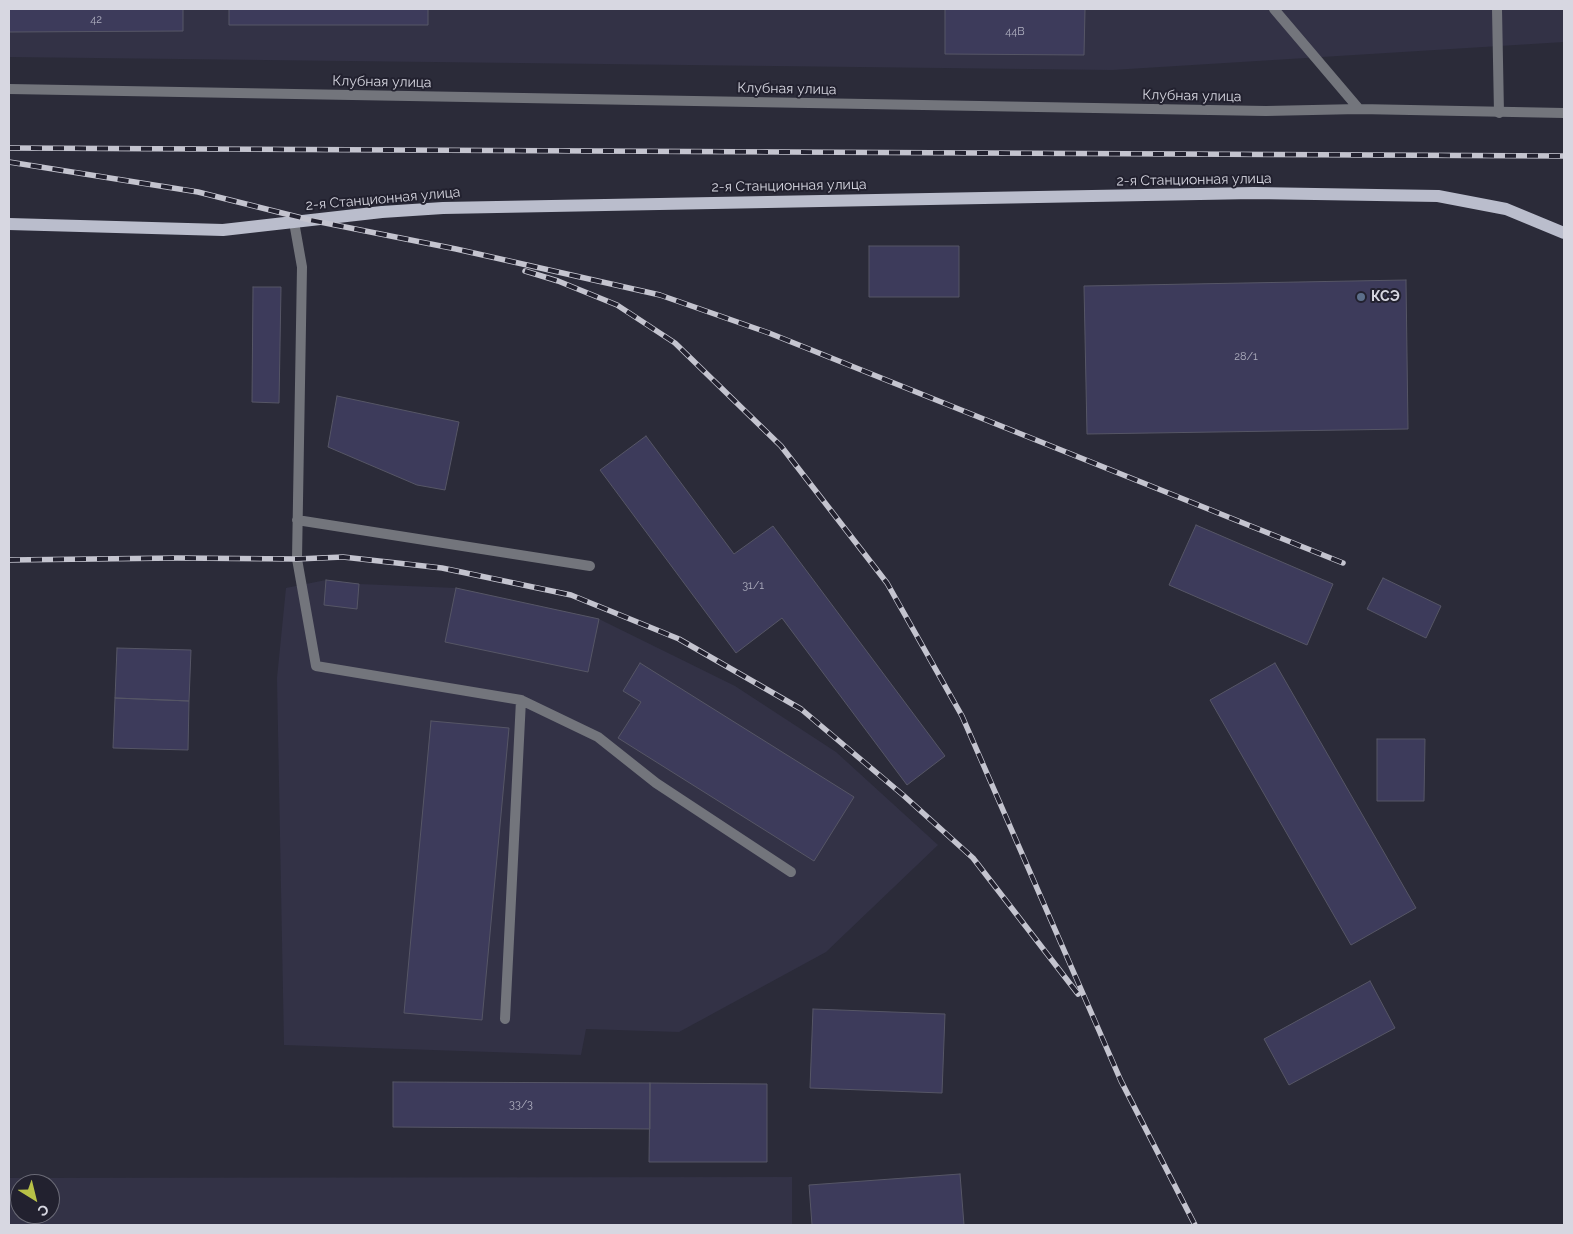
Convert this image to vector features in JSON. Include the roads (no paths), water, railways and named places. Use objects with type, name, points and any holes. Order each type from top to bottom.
[{"type":"main road","name":"2-я Станционная улица","points":[[9,224],[223,230],[382,212],[443,208],[1254,193],[1438,196],[1506,209],[1564,233]]},
{"type":"street","points":[[1274,9],[1359,109]]},
{"type":"street","points":[[1497,9],[1499,113]]},
{"type":"street","name":"Клубная улица","points":[[9,89],[1266,111],[1359,109],[1564,113]]},
{"type":"street","points":[[294,222],[302,268],[297,559],[316,666],[521,700],[598,737],[656,783],[792,872]]},
{"type":"street","points":[[297,520],[590,566]]},
{"type":"street","points":[[505,1020],[521,700]]},
{"type":"railway","points":[[9,148],[1564,156]]},
{"type":"railway","points":[[9,162],[198,192],[310,220],[456,249],[660,295],[769,333],[1343,563]]},
{"type":"railway","points":[[525,271],[558,281],[617,305],[675,343],[781,446],[887,583],[962,716],[1121,1081],[1195,1225]]},
{"type":"railway","points":[[9,560],[297,559],[343,557],[442,568],[571,595],[679,639],[801,709],[903,795],[973,858],[1078,994]]},
{"type":"place","name":"КСЭ","points":[[1361,297]]}]
